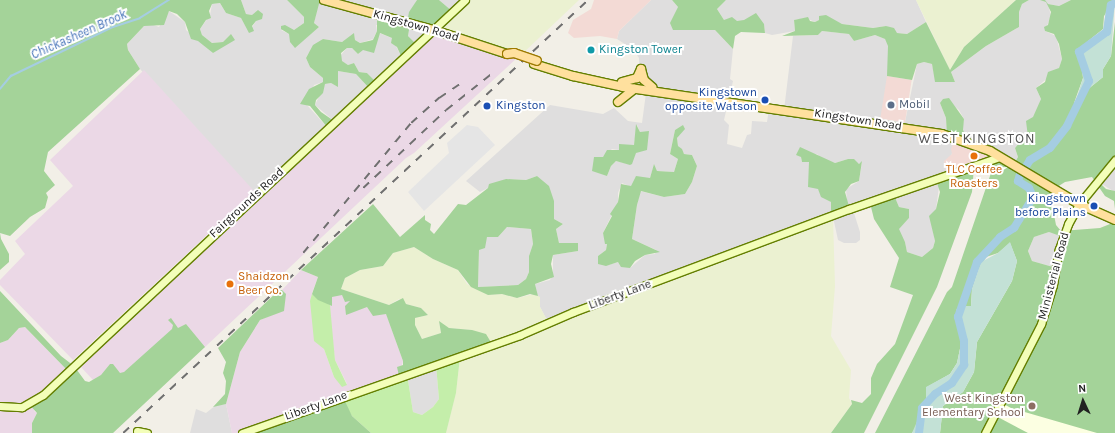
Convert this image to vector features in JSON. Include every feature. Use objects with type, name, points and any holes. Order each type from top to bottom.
[{"type":"main road","name":"Kingstown Road","points":[[324,0],[434,30],[507,54],[611,85],[724,100]]},
{"type":"main road","name":"Kingstown Road","points":[[536,62],[622,82],[724,100],[942,134],[972,143],[999,157],[1079,204],[1115,220]]},
{"type":"main road","points":[[622,82],[634,80],[642,69],[644,80],[652,87]]},
{"type":"main road","points":[[611,85],[616,89],[618,102],[624,94],[634,89]]},
{"type":"street","name":"Fairgrounds Road","points":[[0,406],[17,408],[29,405],[43,395],[465,0]]},
{"type":"street","name":"Liberty Lane","points":[[242,433],[514,338],[573,312],[753,247],[849,209],[999,157]]},
{"type":"street","name":"Ministerial Road","points":[[985,433],[1041,324],[1053,284],[1059,249],[1079,204],[1115,160]]},
{"type":"street","points":[[137,431],[147,433]]},
{"type":"shaded area","points":[[241,0],[287,0],[304,17],[304,23],[294,30],[281,30],[289,34],[295,47],[319,27],[314,23],[319,0],[417,0],[407,23],[376,25],[377,31],[373,39],[360,43],[355,40],[354,34],[342,42],[323,39],[308,54],[306,58],[310,67],[323,78],[323,82],[314,85],[307,105],[327,127],[252,198],[249,190],[140,69],[128,50],[127,44],[144,26],[151,24],[159,27],[169,11],[185,22],[186,30],[213,53],[231,34],[223,42],[212,43],[202,35],[200,29],[210,15],[212,4],[220,3],[226,13],[241,18],[249,32],[256,21],[252,15],[246,14]]},
{"type":"shaded area","points":[[439,0],[464,0],[452,11]]},
{"type":"shaded area","points":[[464,0],[579,0],[520,56],[435,28]]},
{"type":"shaded area","points":[[594,0],[651,0],[619,31],[617,39],[600,36],[574,38],[568,33],[573,20],[591,9]]},
{"type":"shaded area","points":[[651,0],[672,0],[678,7],[673,30],[715,30],[733,49],[730,79],[733,81],[724,120],[729,125],[727,144],[742,148],[747,135],[751,134],[752,121],[767,122],[769,109],[784,110],[793,36],[818,35],[822,31],[850,34],[854,41],[875,35],[885,39],[889,46],[889,68],[881,119],[905,122],[917,64],[924,62],[932,64],[936,82],[955,82],[951,72],[986,46],[1019,27],[1019,12],[1022,4],[1029,0],[1071,0],[1059,6],[1048,4],[1051,16],[1045,31],[1056,36],[1062,59],[1059,68],[1036,88],[1041,99],[1028,138],[1020,142],[1015,148],[1018,157],[1013,166],[969,144],[962,130],[964,119],[959,110],[952,104],[940,103],[946,118],[947,136],[955,139],[947,176],[939,187],[936,209],[931,220],[935,241],[933,248],[922,257],[907,252],[905,242],[898,229],[909,218],[909,209],[899,207],[894,195],[853,210],[860,232],[860,240],[856,243],[844,243],[838,240],[833,217],[548,322],[540,307],[535,284],[550,280],[553,275],[553,255],[578,251],[578,243],[559,243],[556,229],[563,224],[554,219],[537,176],[526,180],[506,179],[480,192],[466,181],[550,105],[603,114],[614,108],[628,121],[642,123],[646,93],[635,87],[640,79],[639,58],[634,50],[617,39],[619,31]],"holes":[[[637,125],[640,132],[647,132],[643,150],[635,153],[629,164],[616,161],[611,166],[607,176],[594,157],[603,157],[612,149],[619,150],[634,145]],[[683,126],[677,138],[678,146],[684,154],[692,155],[697,166],[692,182],[685,194],[664,197],[640,191],[632,239],[656,250],[655,254],[645,255],[630,268],[618,262],[608,265],[599,262],[598,256],[606,250],[607,244],[603,233],[618,202],[618,193],[622,183],[631,187],[650,178],[654,165],[657,171],[674,172],[678,159],[670,154],[675,130]],[[817,154],[822,159],[835,163],[848,159],[859,164],[862,162],[859,181],[846,189],[847,201],[840,214],[831,211],[831,202],[818,189],[809,162],[802,162],[801,157]]]},
{"type":"shaded area","points":[[726,0],[916,0],[926,22],[907,34],[897,33],[886,26],[873,28],[842,24],[819,16],[819,20],[815,22],[806,18],[794,20],[795,31],[772,35],[765,33],[764,25],[724,20],[717,9]]},
{"type":"shaded area","points":[[916,0],[1016,0],[964,47],[950,70]]},
{"type":"shaded area","points":[[1115,1],[1111,56],[1103,69],[1103,77],[1087,90],[1077,106],[1074,106],[1083,78],[1083,48],[1103,29],[1106,11]]},
{"type":"shaded area","points":[[410,24],[432,29],[416,44],[408,36]]},
{"type":"shaded area","points":[[431,31],[518,57],[414,153],[406,158],[205,347],[104,392],[81,367],[158,295],[154,291]]},
{"type":"shaded area","points":[[379,33],[392,38],[401,56],[375,81],[367,73],[359,72],[354,63],[348,65],[341,61],[340,56],[347,48],[352,48],[358,54]]},
{"type":"shaded area","points":[[144,70],[254,191],[73,360],[0,285],[0,280],[25,254],[15,241],[73,186],[50,160]]},
{"type":"shaded area","points":[[338,71],[356,74],[369,88],[334,121],[315,105],[325,84],[331,83],[337,86]]},
{"type":"shaded area","points":[[887,76],[912,80],[905,122],[880,118]]},
{"type":"shaded area","points":[[467,125],[478,127],[495,145],[424,211],[408,192],[449,153],[447,143]]},
{"type":"shaded area","points":[[955,139],[999,160],[947,176],[944,161],[952,154],[951,149]]},
{"type":"shaded area","points":[[1115,160],[1115,191],[1113,191],[1097,181]]},
{"type":"shaded area","points":[[833,217],[835,286],[831,336],[851,370],[849,398],[852,404],[831,433],[446,433],[456,393],[460,357],[472,330],[449,328],[439,322],[441,333],[422,339],[415,325],[415,318],[428,315],[421,308],[406,304],[399,299],[389,305],[341,289],[345,278],[360,270],[383,266],[393,253],[414,247],[433,259],[458,270],[467,284],[488,295],[502,294],[518,298],[534,294],[540,297],[540,307],[548,322]]},
{"type":"shaded area","points":[[507,227],[531,229],[533,244],[529,256],[529,272],[526,279],[518,285],[478,287],[479,250],[487,237],[498,237]]},
{"type":"shaded area","points":[[1049,232],[1063,236],[1053,267],[1032,261],[1028,251],[1034,237]]},
{"type":"shaded area","points":[[1010,242],[1017,261],[1012,281],[977,342],[974,372],[963,392],[943,406],[940,433],[912,433],[926,401],[926,387],[950,374],[957,363],[962,339],[956,310],[960,306],[971,306],[972,289],[981,262],[998,253]]},
{"type":"shaded area","points":[[301,270],[318,277],[312,293],[324,349],[334,377],[347,384],[335,360],[330,305],[332,306],[332,297],[336,295],[342,295],[347,301],[350,301],[348,305],[367,307],[386,313],[403,361],[399,376],[240,433],[232,433],[226,404],[240,352],[260,320],[279,312],[285,293],[282,290]]},
{"type":"shaded area","points":[[25,327],[68,371],[34,411],[37,413],[32,423],[32,433],[0,433],[0,343],[8,340],[19,328]]},
{"type":"shaded area","points":[[436,365],[439,399],[433,407],[422,415],[413,412],[407,374]]},
{"type":"shaded area","name":"West Kingston Elementary School","points":[[1011,388],[1115,433],[988,433]]},
{"type":"shaded area","points":[[226,404],[232,433],[190,433],[196,409],[206,413],[216,405]]},
{"type":"green space","points":[[0,0],[241,0],[246,14],[252,15],[258,10],[263,14],[262,19],[256,21],[252,26],[254,31],[249,33],[241,18],[226,13],[220,3],[212,4],[209,11],[211,18],[206,20],[200,29],[202,35],[212,43],[223,42],[231,34],[235,40],[213,53],[198,41],[191,39],[185,22],[177,14],[169,11],[164,25],[144,26],[127,44],[128,50],[140,69],[48,152],[44,171],[55,185],[46,193],[48,197],[45,208],[30,217],[10,236],[0,233]]},
{"type":"green space","points":[[287,0],[320,0],[314,23],[319,27],[295,48],[290,42],[289,34],[281,29],[281,26],[285,25],[294,30],[304,23],[304,17]]},
{"type":"green space","points":[[417,0],[439,0],[452,11],[435,28],[410,24],[408,36],[416,44],[401,56],[397,47],[391,43],[392,38],[380,33],[374,53],[363,50],[358,54],[352,48],[347,48],[341,53],[342,61],[348,65],[354,63],[359,72],[367,73],[375,81],[369,88],[356,74],[338,71],[338,87],[331,83],[325,84],[323,93],[316,100],[315,105],[321,112],[334,121],[327,127],[310,106],[300,104],[309,89],[323,82],[323,78],[310,67],[306,58],[313,45],[323,39],[342,42],[354,33],[355,40],[360,43],[373,40],[377,31],[377,17],[407,23],[409,12]]},
{"type":"green space","points":[[672,0],[726,0],[717,9],[724,20],[732,17],[737,21],[744,20],[756,13],[764,24],[765,33],[741,32],[735,36],[733,49],[715,30],[673,30],[670,23],[678,7]]},
{"type":"green space","points":[[1016,0],[1029,0],[1022,4],[1019,12],[1019,27],[986,46],[951,72],[955,82],[935,82],[932,64],[924,62],[917,64],[912,80],[887,76],[888,46],[885,39],[875,35],[854,41],[849,34],[822,31],[818,35],[782,36],[795,31],[794,20],[808,17],[810,21],[815,22],[819,20],[819,16],[826,15],[842,24],[873,28],[886,26],[894,28],[897,33],[907,34],[926,22],[950,70],[964,47]]},
{"type":"green space","points":[[1040,0],[1045,0],[1048,4],[1059,6],[1071,0],[1115,0],[1104,16],[1103,29],[1088,41],[1081,62],[1083,78],[1074,103],[1080,103],[1087,90],[1103,77],[1103,69],[1111,56],[1115,22],[1115,160],[1098,181],[1106,189],[1115,191],[1115,209],[1114,201],[1105,196],[1092,177],[1065,182],[1054,189],[1051,199],[1056,225],[1061,231],[1100,228],[1115,222],[1115,433],[1097,433],[1011,408],[1000,402],[994,415],[1028,433],[940,433],[943,406],[963,392],[974,372],[977,342],[1012,281],[1017,261],[1010,243],[998,253],[986,257],[978,270],[972,289],[971,306],[960,306],[956,313],[962,339],[957,363],[950,374],[927,387],[926,401],[920,412],[917,426],[912,433],[875,433],[947,292],[952,287],[991,173],[989,163],[999,160],[1013,166],[1018,157],[1015,148],[1020,142],[1028,137],[1026,121],[1033,117],[1041,99],[1036,88],[1045,82],[1048,72],[1059,68],[1062,59],[1059,44],[1054,34],[1045,31],[1044,27],[1048,25],[1051,12],[1046,2]],"holes":[[[1049,232],[1063,237],[1053,267],[1032,261],[1028,251],[1034,237]]]},
{"type":"green space","points":[[949,98],[964,119],[963,130],[969,143],[947,137],[946,118],[940,103],[943,99]]},
{"type":"green space","points":[[636,124],[640,132],[649,131],[647,150],[636,153],[632,164],[630,165],[616,161],[611,166],[607,176],[592,171],[594,157],[603,157],[607,150],[619,150],[619,144],[634,145]]},
{"type":"green space","points":[[683,125],[685,129],[677,138],[678,146],[682,149],[684,154],[692,155],[697,166],[692,182],[685,194],[664,197],[641,191],[637,205],[632,239],[660,252],[645,255],[635,261],[630,268],[621,267],[618,262],[606,266],[598,264],[598,256],[606,250],[607,244],[605,244],[603,233],[612,216],[610,214],[618,202],[621,184],[631,186],[636,176],[650,178],[654,164],[657,171],[674,172],[678,159],[670,154],[675,130]]},
{"type":"green space","points":[[800,147],[835,163],[848,159],[854,159],[859,164],[862,161],[859,181],[851,184],[845,192],[850,210],[839,214],[831,211],[831,202],[821,197],[818,189],[808,187],[809,162],[802,162],[801,157],[796,155]]},
{"type":"green space","points":[[974,167],[972,192],[937,287],[864,433],[831,433],[852,404],[851,400],[862,403],[871,394],[871,378],[877,364],[895,344],[913,295],[890,287],[899,258],[874,219],[870,203],[894,195],[899,207],[909,209],[909,218],[899,229],[905,242],[907,252],[922,257],[933,248],[935,241],[929,216],[936,209],[940,192],[936,180]]},
{"type":"green space","points":[[537,176],[549,186],[554,201],[554,219],[563,224],[556,229],[559,243],[578,243],[578,251],[553,255],[551,264],[554,277],[535,284],[538,296],[530,294],[517,298],[502,294],[488,295],[471,287],[458,270],[433,259],[414,247],[393,253],[383,266],[360,270],[345,278],[341,289],[389,305],[403,298],[406,304],[421,308],[428,315],[415,318],[415,325],[422,339],[441,333],[439,321],[449,328],[472,330],[486,334],[492,344],[399,376],[397,367],[403,365],[403,361],[386,314],[373,316],[367,307],[346,315],[345,306],[350,301],[345,302],[342,295],[332,297],[332,306],[318,300],[312,294],[318,277],[301,270],[373,204],[400,237],[425,215],[425,220],[431,224],[430,230],[434,234],[458,204],[466,205],[488,188],[489,184],[506,179],[526,180]],"holes":[[[507,227],[531,229],[533,244],[529,256],[529,272],[526,279],[518,285],[478,287],[479,250],[485,248],[487,237],[498,237]]]},
{"type":"green space","points":[[0,233],[1,239],[9,254],[9,262],[0,270]]},
{"type":"green space","points":[[279,290],[282,290],[286,294],[284,311],[260,320],[240,352],[226,404],[213,407],[225,394],[226,381],[223,373],[226,362],[218,348]]},
{"type":"green space","points":[[0,291],[61,356],[74,366],[85,381],[89,382],[101,375],[110,364],[113,364],[120,373],[124,372],[172,329],[173,325],[168,320],[171,318],[178,328],[186,324],[205,347],[113,433],[32,433],[32,423],[37,413],[29,404],[68,371],[25,327],[19,328],[8,340],[0,343]]},
{"type":"green space","points":[[312,294],[330,305],[335,360],[347,385],[342,387],[334,377],[324,349],[314,341],[310,301]]},
{"type":"green space","points":[[460,357],[456,393],[446,433],[371,433],[352,416],[346,406],[343,397],[407,374],[413,412],[422,415],[433,407],[439,399],[436,365]]},
{"type":"green space","points":[[343,397],[352,416],[371,433],[240,433]]},
{"type":"waterway","name":"Chickasheen Brook","points":[[0,89],[11,76],[113,27],[140,18],[169,0]]},
{"type":"waterway","points":[[1025,168],[1030,160],[1050,148],[1067,126],[1089,81],[1079,52],[1107,32],[1111,5],[1115,3]]},
{"type":"waterway","points":[[919,433],[922,408],[935,394],[952,383],[964,365],[964,341],[958,317],[977,262],[1000,237],[1014,228],[1033,197],[1029,188],[1018,181],[1020,174]]},
{"type":"railway","points":[[123,433],[588,0]]},
{"type":"railway","points":[[363,188],[446,110],[495,71]]},
{"type":"railway","points":[[303,253],[411,123],[439,98],[463,82]]},
{"type":"place","name":"Kingston Tower","points":[[591,50]]},
{"type":"place","name":"Kingstown opposite Watson","points":[[765,100]]},
{"type":"place","name":"Mobil","points":[[891,105]]},
{"type":"place","name":"Kingston","points":[[487,106]]},
{"type":"place","name":"TLC Coffee Roasters","points":[[974,156]]},
{"type":"place","name":"Kingstown before Plains","points":[[1094,206]]},
{"type":"place","name":"Shaidzon Beer Co.","points":[[230,284]]},
{"type":"place","name":"West Kingston Elementary School","points":[[1032,406]]},
{"type":"district","name":"WEST KINGSTON","points":[[977,139]]}]
